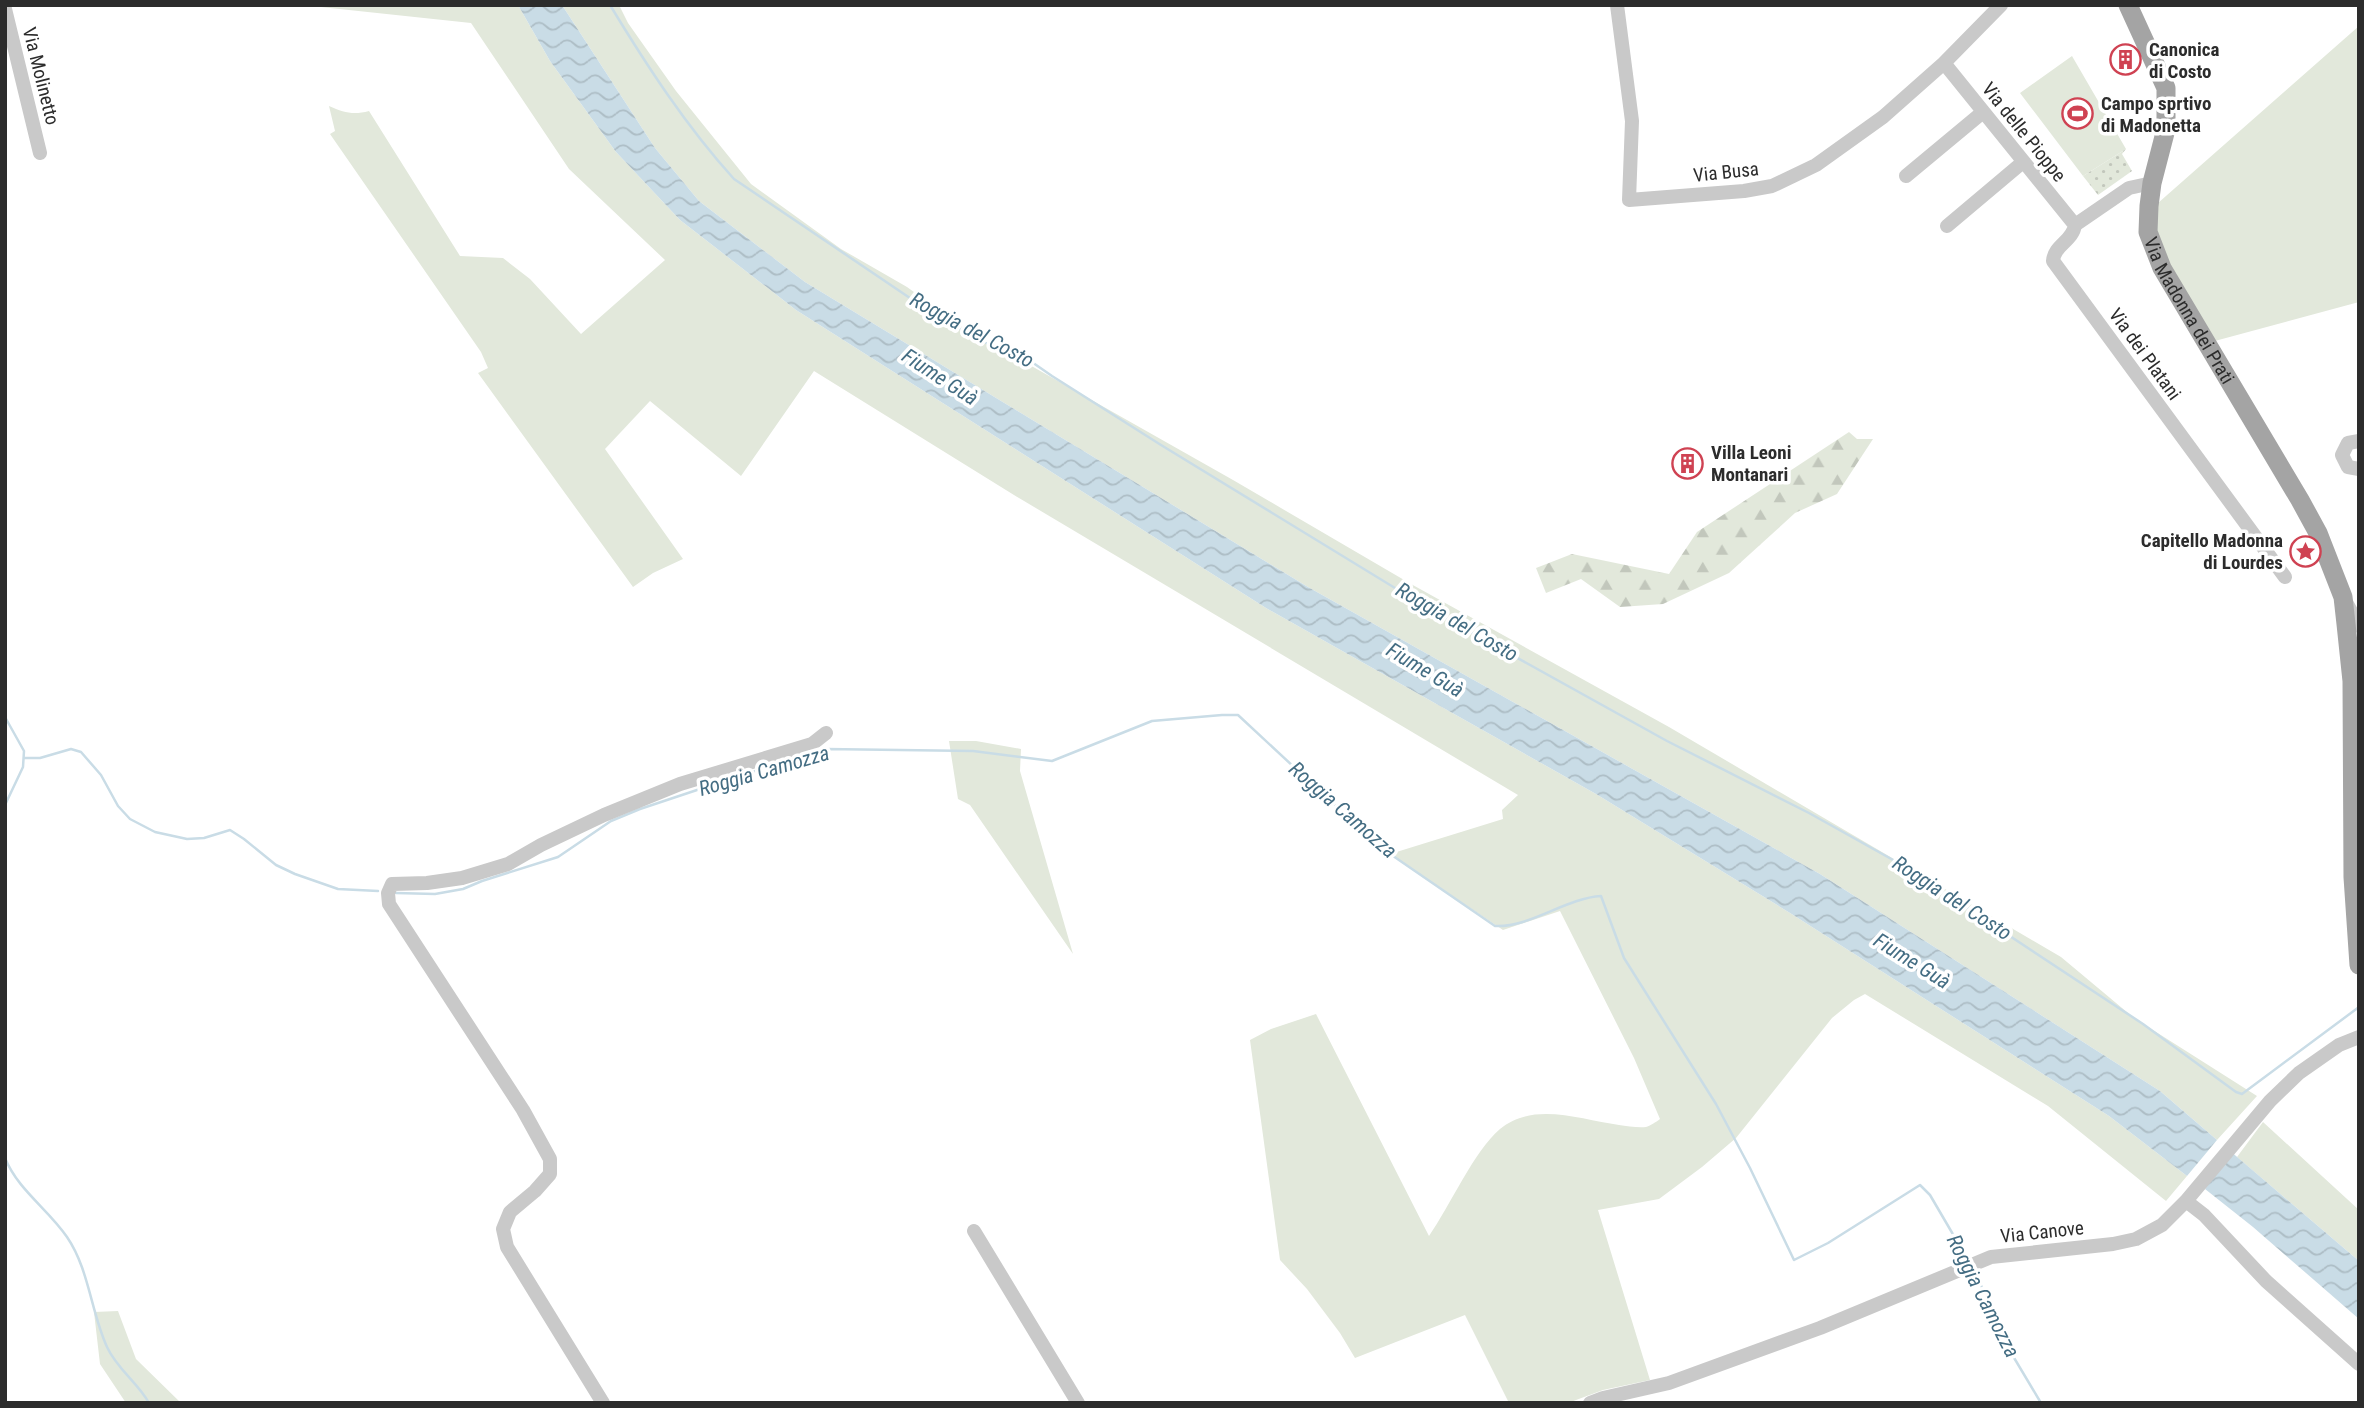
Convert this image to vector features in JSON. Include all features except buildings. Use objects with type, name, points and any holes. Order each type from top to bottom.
[{"type":"main road","name":"Via Madonna dei Prati","points":[[2128,5],[2166,88],[2166,129],[2152,183],[2148,232],[2154,251],[2318,533],[2353,625],[2353,877],[2359,965]]},
{"type":"street","name":"Via Busa","points":[[1617,5],[1632,121],[1629,200],[1772,187],[1816,165],[1883,117],[1944,62],[2001,5]]},
{"type":"street","name":"Via Molinetto","points":[[5,9],[40,153]]},
{"type":"street","name":"Via delle Pioppe","points":[[1944,62],[2075,225]]},
{"type":"street","points":[[1906,176],[1983,113]]},
{"type":"street","points":[[1947,226],[2023,162]]},
{"type":"street","name":"Via dei Platani","points":[[2152,183],[2129,188],[2075,225],[2071,236],[2052,257],[2055,265],[2285,577]]},
{"type":"street","points":[[2357,470],[2343,460],[2343,451],[2348,443],[2359,441]]},
{"type":"street","points":[[2353,625],[2359,649]]},
{"type":"street","points":[[603,1403],[507,1247],[503,1229],[510,1212],[550,1174],[550,1159],[523,1110],[389,904],[388,893],[393,884],[462,878],[508,864],[604,815],[680,784],[812,744],[826,733]]},
{"type":"street","name":"Via Canove","points":[[1590,1403],[1669,1382],[1783,1342],[1991,1257],[2113,1244],[2136,1239],[2162,1225],[2186,1201],[2270,1101],[2299,1073],[2339,1045],[2359,1037]]},
{"type":"street","points":[[2186,1201],[2204,1215],[2266,1281],[2359,1364]]},
{"type":"street","points":[[974,1231],[1078,1403]]},
{"type":"green space","points":[[302,5],[518,5],[550,61],[616,152],[680,220],[796,310],[1266,608],[1596,794],[1790,913],[2109,1116],[2187,1176],[2166,1201],[2048,1106],[1865,994],[1832,1018],[1736,1138],[1702,1167],[1659,1199],[1598,1210],[1650,1380],[1603,1390],[1568,1403],[1509,1403],[1465,1315],[1355,1358],[1307,1289],[1280,1260],[1250,1040],[1271,1029],[1316,1014],[1429,1236],[1481,1151],[1500,1129],[1513,1121],[1543,1114],[1643,1127],[1660,1119],[1634,1058],[1560,911],[1503,930],[1390,854],[1503,819],[1502,810],[1518,795],[1019,498],[814,371],[741,476],[650,401],[605,449],[683,559],[653,573],[633,587],[478,373],[488,368],[481,352],[330,134],[335,131],[329,106],[349,113],[369,111],[460,256],[503,258],[530,279],[581,334],[665,260],[569,169],[471,23]]},
{"type":"green space","points":[[562,5],[619,5],[628,23],[676,91],[751,184],[841,249],[907,287],[982,341],[1003,350],[1411,584],[1669,727],[2061,957],[2134,1018],[2257,1096],[2217,1140],[2160,1091],[1820,874],[1308,587],[805,282],[699,201],[655,148]]},
{"type":"green space","points":[[2359,26],[2359,302],[2200,345],[2141,218]]},
{"type":"green space","points":[[2072,56],[2126,149],[2083,176],[2020,93]]},
{"type":"green space","points":[[2126,149],[2122,154],[2132,171],[2098,195],[2083,176]]},
{"type":"green space","points":[[1849,432],[1857,439],[1873,439],[1837,494],[1795,513],[1729,573],[1663,604],[1620,607],[1581,579],[1546,593],[1536,568],[1572,554],[1669,574],[1697,532]]},
{"type":"green space","points":[[949,741],[976,741],[1021,749],[1020,771],[1073,954],[970,805],[958,799]]},
{"type":"green space","points":[[2263,1122],[2359,1210],[2359,1261],[2237,1157]]},
{"type":"green space","points":[[118,1311],[136,1359],[181,1403],[126,1403],[100,1364],[94,1312]]},
{"type":"water","name":"Fiume Guà","points":[[518,5],[562,5],[655,148],[699,201],[805,282],[1308,587],[1820,874],[2160,1091],[2217,1140],[2187,1176],[2109,1116],[1790,913],[1596,794],[1266,608],[796,310],[680,220],[616,152],[550,61]]},
{"type":"water","points":[[2229,1150],[2359,1261],[2359,1319],[2205,1189]]},
{"type":"waterway","name":"Roggia del Costo","points":[[610,5],[668,95],[734,179],[938,317],[988,344],[1006,346],[1016,351],[1161,445],[1431,610],[1667,741],[1809,813],[1902,865],[2143,1024],[2236,1092],[2242,1094],[2359,1007]]},
{"type":"waterway","name":"Roggia Camozza","points":[[396,893],[435,894],[463,889],[558,857],[611,821],[640,809],[751,772],[808,759],[810,753],[826,749],[973,751],[1052,761],[1152,721],[1238,715],[1380,847],[1495,926],[1521,922],[1574,902],[1601,896],[1624,958],[1716,1104],[1794,1260],[1828,1243],[1920,1185],[1930,1195],[1968,1260]]},
{"type":"waterway","name":"Roggia Camozza","points":[[5,717],[24,751],[23,767],[5,805]]},
{"type":"waterway","name":"Roggia Camozza","points":[[24,758],[40,758],[71,749],[81,752],[101,775],[118,806],[130,819],[155,832],[187,839],[204,838],[230,830],[276,865],[295,874],[338,889],[378,891]]},
{"type":"waterway","points":[[5,1158],[25,1190],[67,1237],[80,1263],[107,1347],[149,1403]]},
{"type":"waterway","name":"Roggia Camozza","points":[[1974,1269],[2007,1346],[2041,1403]]},
{"type":"place","name":"Canonica di Costo","points":[[2126,60]]},
{"type":"place","name":"Campo sprtivo di Madonetta","points":[[2078,114]]},
{"type":"place","name":"Villa Leoni Montanari","points":[[1688,463]]},
{"type":"place","name":"Capitello Madonna di Lourdes","points":[[2306,551]]}]
